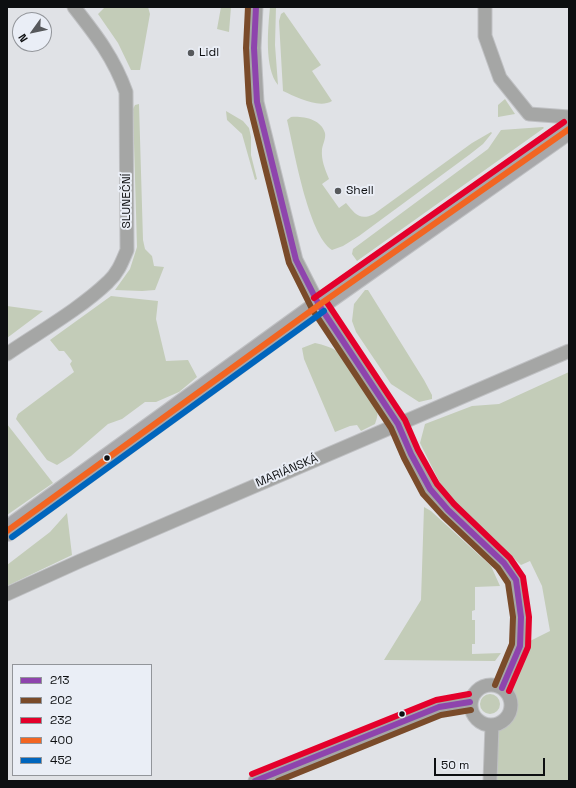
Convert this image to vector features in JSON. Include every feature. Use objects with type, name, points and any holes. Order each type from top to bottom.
[{"type":"main road","points":[[7,531],[319,305],[569,128]]},
{"type":"street","name":"SLUNEČNÍ","points":[[7,354],[90,297],[109,282],[120,268],[127,250],[126,92],[118,71],[100,39],[74,7]]},
{"type":"street","points":[[256,7],[254,48],[257,102],[296,260],[319,305],[398,424],[411,454],[430,489],[448,510],[504,563],[516,580],[521,617],[520,646],[502,688]]},
{"type":"street","points":[[485,7],[485,36],[500,78],[529,114],[569,116]]},
{"type":"street","name":"MARIÁNSKÁ","points":[[7,594],[95,554],[569,351]]},
{"type":"street","points":[[486,685],[495,685],[502,688],[510,698],[510,711],[504,721],[492,725],[485,725],[479,721],[471,709],[470,702],[473,694],[479,688],[486,685]]},
{"type":"street","points":[[255,781],[308,761],[439,707],[470,702]]},
{"type":"street","points":[[490,781],[492,725]]},
{"type":"green space","points":[[105,7],[148,7],[150,14],[140,70],[131,70],[118,43],[98,14]]},
{"type":"green space","points":[[221,7],[231,7],[229,32],[217,29]]},
{"type":"green space","points":[[270,7],[276,7],[275,45],[278,85],[271,69],[269,58],[268,36]]},
{"type":"green space","points":[[284,12],[321,65],[312,71],[332,101],[321,104],[314,103],[283,91],[279,21],[281,14]]},
{"type":"green space","points":[[505,99],[515,114],[498,117],[498,105]]},
{"type":"green space","points":[[139,104],[143,240],[145,249],[152,256],[154,266],[164,267],[155,290],[115,290],[130,269],[137,247],[133,109],[135,105]]},
{"type":"green space","points":[[226,111],[243,121],[249,128],[251,137],[251,155],[257,179],[255,180],[242,134],[227,120]]},
{"type":"green space","points":[[291,117],[311,119],[320,124],[323,128],[325,139],[322,149],[322,157],[329,179],[322,184],[339,208],[346,203],[355,213],[365,217],[374,214],[472,143],[491,132],[492,133],[483,144],[469,155],[359,236],[343,246],[332,250],[323,241],[316,227],[303,190],[287,120]]},
{"type":"green space","points":[[544,128],[357,261],[352,254],[353,249],[488,149],[501,130]]},
{"type":"green space","points":[[365,290],[368,290],[424,380],[432,395],[432,399],[419,402],[391,384],[356,332],[352,321],[354,304]]},
{"type":"green space","points":[[111,296],[158,301],[156,319],[166,361],[188,360],[197,377],[179,392],[156,402],[145,402],[122,419],[108,424],[71,456],[57,465],[47,460],[16,419],[18,414],[74,372],[70,364],[72,361],[64,351],[59,351],[50,340]]},
{"type":"green space","points":[[7,306],[43,311],[7,338]]},
{"type":"green space","points":[[315,343],[327,346],[338,352],[352,369],[376,406],[378,413],[375,424],[361,431],[357,425],[335,432],[304,359],[302,348]]},
{"type":"green space","points":[[569,372],[569,781],[492,781],[492,725],[509,715],[511,706],[502,688],[520,646],[550,631],[542,586],[530,561],[521,565],[445,493],[420,443],[425,424],[472,406],[499,404]]},
{"type":"green space","points":[[7,424],[53,483],[7,515]]},
{"type":"green space","points":[[424,507],[431,511],[491,566],[500,586],[475,587],[475,610],[472,611],[472,620],[475,620],[475,644],[472,644],[472,654],[501,653],[495,661],[384,660],[421,600]]},
{"type":"green space","points":[[67,513],[72,555],[7,586],[7,565],[50,532]]},
{"type":"green space","points":[[486,694],[494,694],[500,700],[500,708],[494,714],[486,714],[480,708],[480,700]]},
{"type":"transit line","name":"202","points":[[248,7],[246,48],[249,103],[289,263],[312,309],[391,428],[404,458],[423,494],[443,516],[498,568],[508,583],[513,617],[512,644],[495,685]]},
{"type":"transit line","name":"213","points":[[256,7],[254,48],[257,102],[296,260],[319,305],[398,424],[411,454],[430,489],[448,510],[504,563],[516,580],[521,617],[520,646],[502,688]]},
{"type":"transit line","name":"232","points":[[314,298],[564,122]]},
{"type":"transit line","name":"400","points":[[7,531],[319,305],[569,129]]},
{"type":"transit line","name":"232","points":[[326,301],[405,420],[418,450],[437,484],[454,504],[510,558],[523,577],[529,617],[528,647],[509,691]]},
{"type":"transit line","name":"452","points":[[12,537],[324,311]]},
{"type":"transit line","name":"232","points":[[252,774],[436,700],[469,694]]},
{"type":"transit line","name":"213","points":[[255,781],[439,707],[470,702]]},
{"type":"transit line","name":"202","points":[[278,781],[441,715],[471,710]]},
{"type":"place","name":"Lidl","points":[[191,53]]},
{"type":"place","name":"Shell","points":[[338,191]]}]
